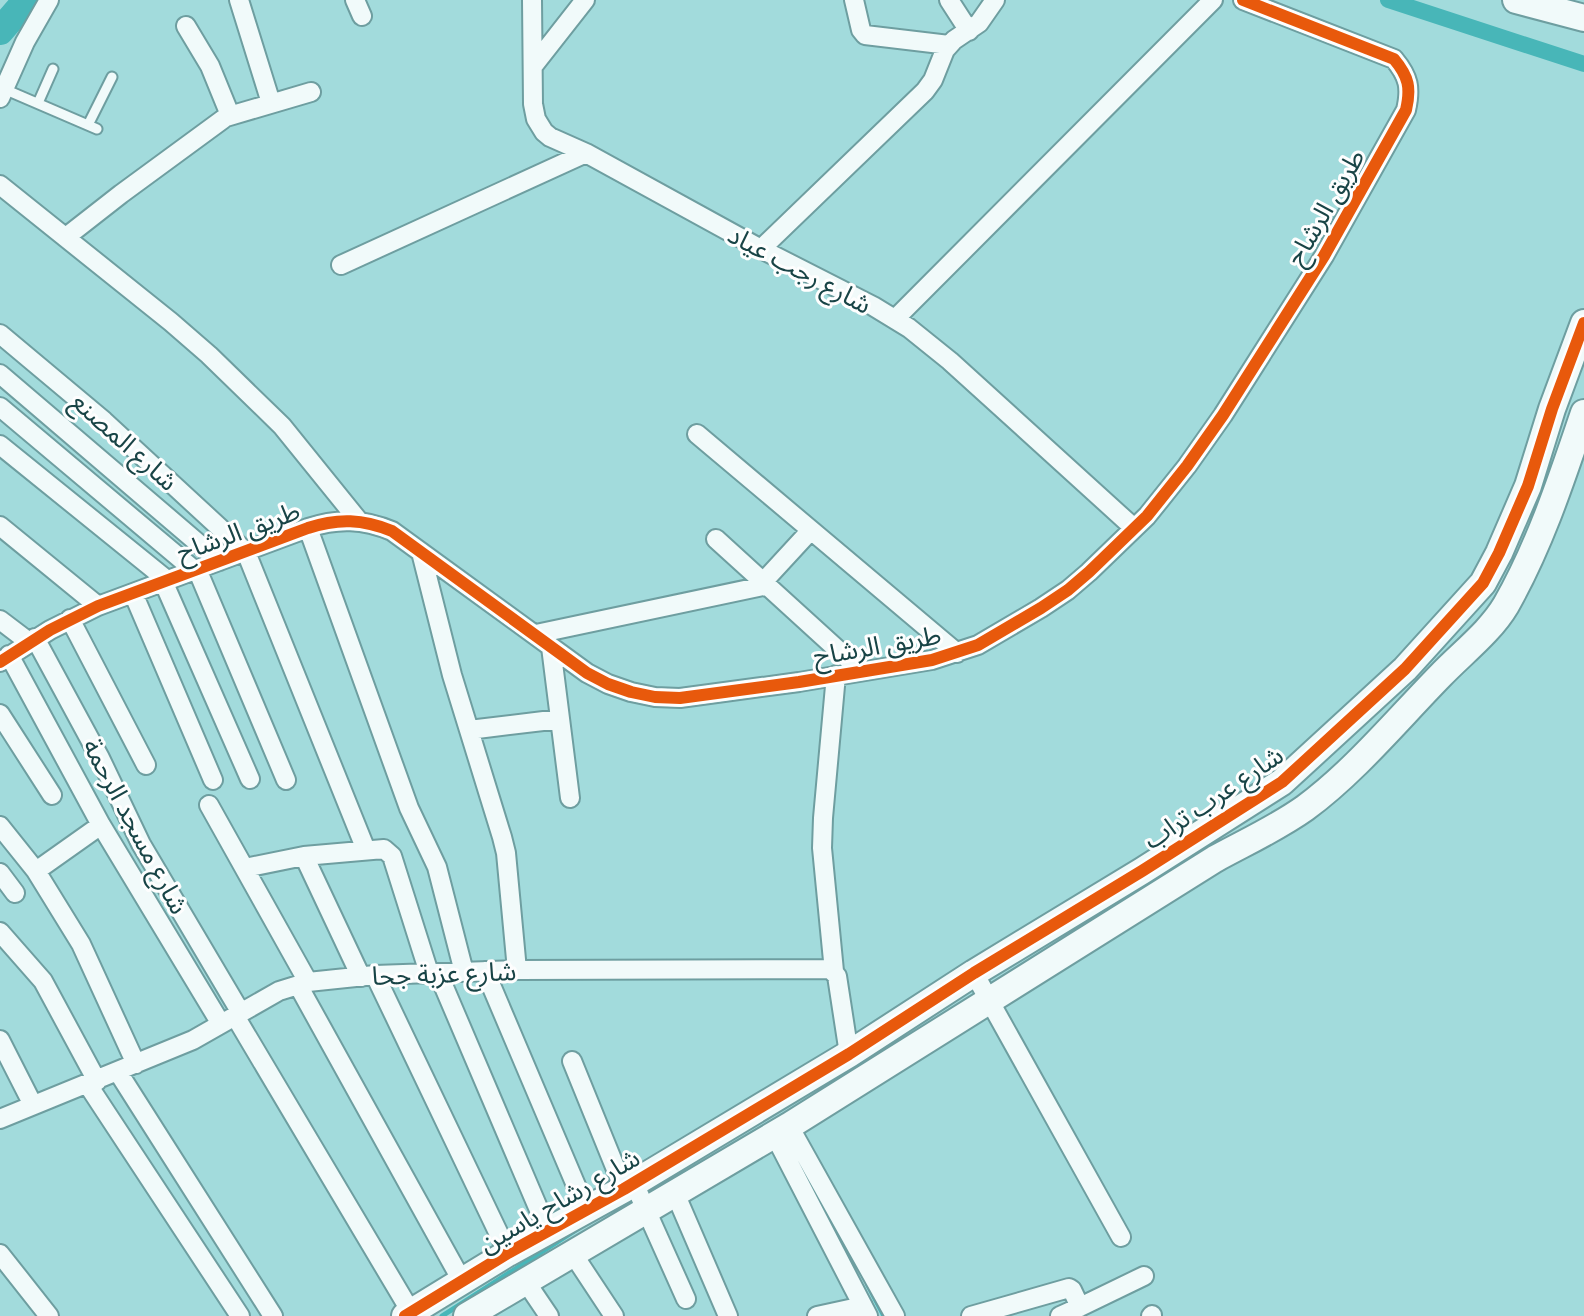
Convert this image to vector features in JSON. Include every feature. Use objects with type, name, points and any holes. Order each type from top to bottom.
[{"type":"street","points":[[2,93],[25,42],[49,0]]},
{"type":"street","points":[[239,0],[271,103]]},
{"type":"street","name":"شارع رجب عياد","points":[[532,0],[534,112],[540,126],[550,137],[586,153],[895,319],[950,361],[1134,528]]},
{"type":"street","points":[[534,65],[585,0]]},
{"type":"street","points":[[854,0],[865,35],[949,45]]},
{"type":"street","points":[[949,0],[969,31]]},
{"type":"street","points":[[761,249],[925,91],[949,45],[979,23],[995,0]]},
{"type":"street","points":[[895,319],[1213,0]]},
{"type":"street","name":"طريق الرشاح","points":[[5,658],[32,640],[98,606],[324,522],[341,520],[358,520],[392,531],[587,673],[608,684],[655,697],[680,698],[932,660],[957,653],[998,634],[1068,590],[1089,572],[1147,516],[1187,466],[1324,256],[1406,110],[1408,82],[1394,59],[1243,0]]},
{"type":"street","points":[[1516,0],[1584,18]]},
{"type":"street","points":[[186,26],[210,66],[230,115]]},
{"type":"street","points":[[66,237],[230,115],[311,92]]},
{"type":"street","points":[[341,265],[586,153]]},
{"type":"street","points":[[0,185],[209,355],[282,426],[358,520]]},
{"type":"street","name":"شارع عرب تراب","points":[[756,1133],[981,987],[1142,871],[1282,782],[1405,669],[1483,583],[1499,553],[1528,486],[1584,323]]},
{"type":"street","name":"شارع المصنع","points":[[0,334],[104,421],[246,552]]},
{"type":"street","points":[[0,374],[219,561]]},
{"type":"street","points":[[0,407],[196,570],[286,780]]},
{"type":"street","name":"شارع عرب تراب","points":[[756,1133],[849,1054],[981,987],[1276,828],[1307,806],[1358,761],[1486,631],[1505,607],[1537,541],[1582,426]]},
{"type":"street","points":[[697,434],[957,653]]},
{"type":"street","points":[[0,445],[165,581],[250,779]]},
{"type":"street","points":[[0,526],[98,606]]},
{"type":"street","points":[[308,528],[409,808],[437,867],[464,972]]},
{"type":"street","points":[[536,634],[766,583],[811,530]]},
{"type":"street","points":[[716,539],[861,671]]},
{"type":"street","points":[[246,552],[366,850]]},
{"type":"street","points":[[421,552],[447,658],[506,853],[517,970]]},
{"type":"street","points":[[133,593],[213,780]]},
{"type":"street","points":[[70,619],[146,765]]},
{"type":"street","points":[[0,620],[32,640]]},
{"type":"street","name":"شارع مسجد الرحمة","points":[[32,640],[100,758],[232,1018]]},
{"type":"street","points":[[551,647],[570,798]]},
{"type":"street","points":[[5,658],[101,825],[232,1018],[408,1314]]},
{"type":"street","points":[[836,675],[822,848],[834,971],[849,1054]]},
{"type":"street","points":[[0,714],[52,795]]},
{"type":"street","points":[[469,730],[560,719]]},
{"type":"street","points":[[209,805],[462,1281]]},
{"type":"street","points":[[36,871],[101,825]]},
{"type":"street","points":[[0,826],[36,871],[81,944],[136,1064]]},
{"type":"street","points":[[245,868],[304,856],[366,850],[384,849],[392,856],[434,973],[548,1231]]},
{"type":"street","points":[[304,856],[508,1253]]},
{"type":"street","points":[[0,873],[15,893]]},
{"type":"street","points":[[0,932],[43,981],[92,1083],[240,1316]]},
{"type":"street","name":"شارع عزبة جحا","points":[[0,1119],[193,1040],[279,991],[303,984],[368,976],[517,970],[834,971]]},
{"type":"street","points":[[485,971],[586,1209]]},
{"type":"street","points":[[981,987],[1121,1237]]},
{"type":"street","points":[[0,1040],[33,1105]]},
{"type":"street","points":[[572,1061],[686,1299]]},
{"type":"street","points":[[118,1072],[273,1316]]},
{"type":"street","points":[[756,1133],[865,1311],[817,1316]]},
{"type":"street","points":[[756,1133],[895,1316]]},
{"type":"street","name":"شارع رشاح ياسين","points":[[408,1314],[586,1209],[637,1194],[756,1133]]},
{"type":"street","name":"شارع رشاح ياسين","points":[[467,1316],[573,1254],[637,1194],[675,1193],[756,1133]]},
{"type":"street","points":[[675,1193],[728,1316]]},
{"type":"street","points":[[0,1254],[49,1316]]},
{"type":"street","points":[[573,1254],[614,1316]]},
{"type":"street","points":[[1060,1316],[1144,1276]]},
{"type":"street","points":[[526,1282],[549,1316]]},
{"type":"street","points":[[971,1316],[1069,1288],[1080,1307]]},
{"type":"lane","points":[[38,103],[53,69]]},
{"type":"lane","points":[[2,93],[38,103],[92,127],[112,77]]},
{"type":"waterway","points":[[0,31],[27,0]]},
{"type":"waterway","points":[[1388,0],[1584,64]]},
{"type":"waterway","points":[[1424,666],[1487,596]]},
{"type":"waterway","points":[[442,1316],[579,1228]]},
{"type":"waterway","points":[[868,1285],[884,1316]]},
{"type":"cycle path","points":[[0,662],[50,630],[98,606],[308,528],[340,521],[361,522],[392,531],[587,673],[608,684],[655,697],[680,698],[799,682],[932,660],[978,645],[1068,590],[1147,516],[1223,415],[1324,256],[1406,110],[1408,83],[1394,59],[1243,0]]},
{"type":"cycle path","points":[[405,1316],[849,1054],[1282,782],[1405,669],[1483,583],[1528,486],[1584,323]]}]
